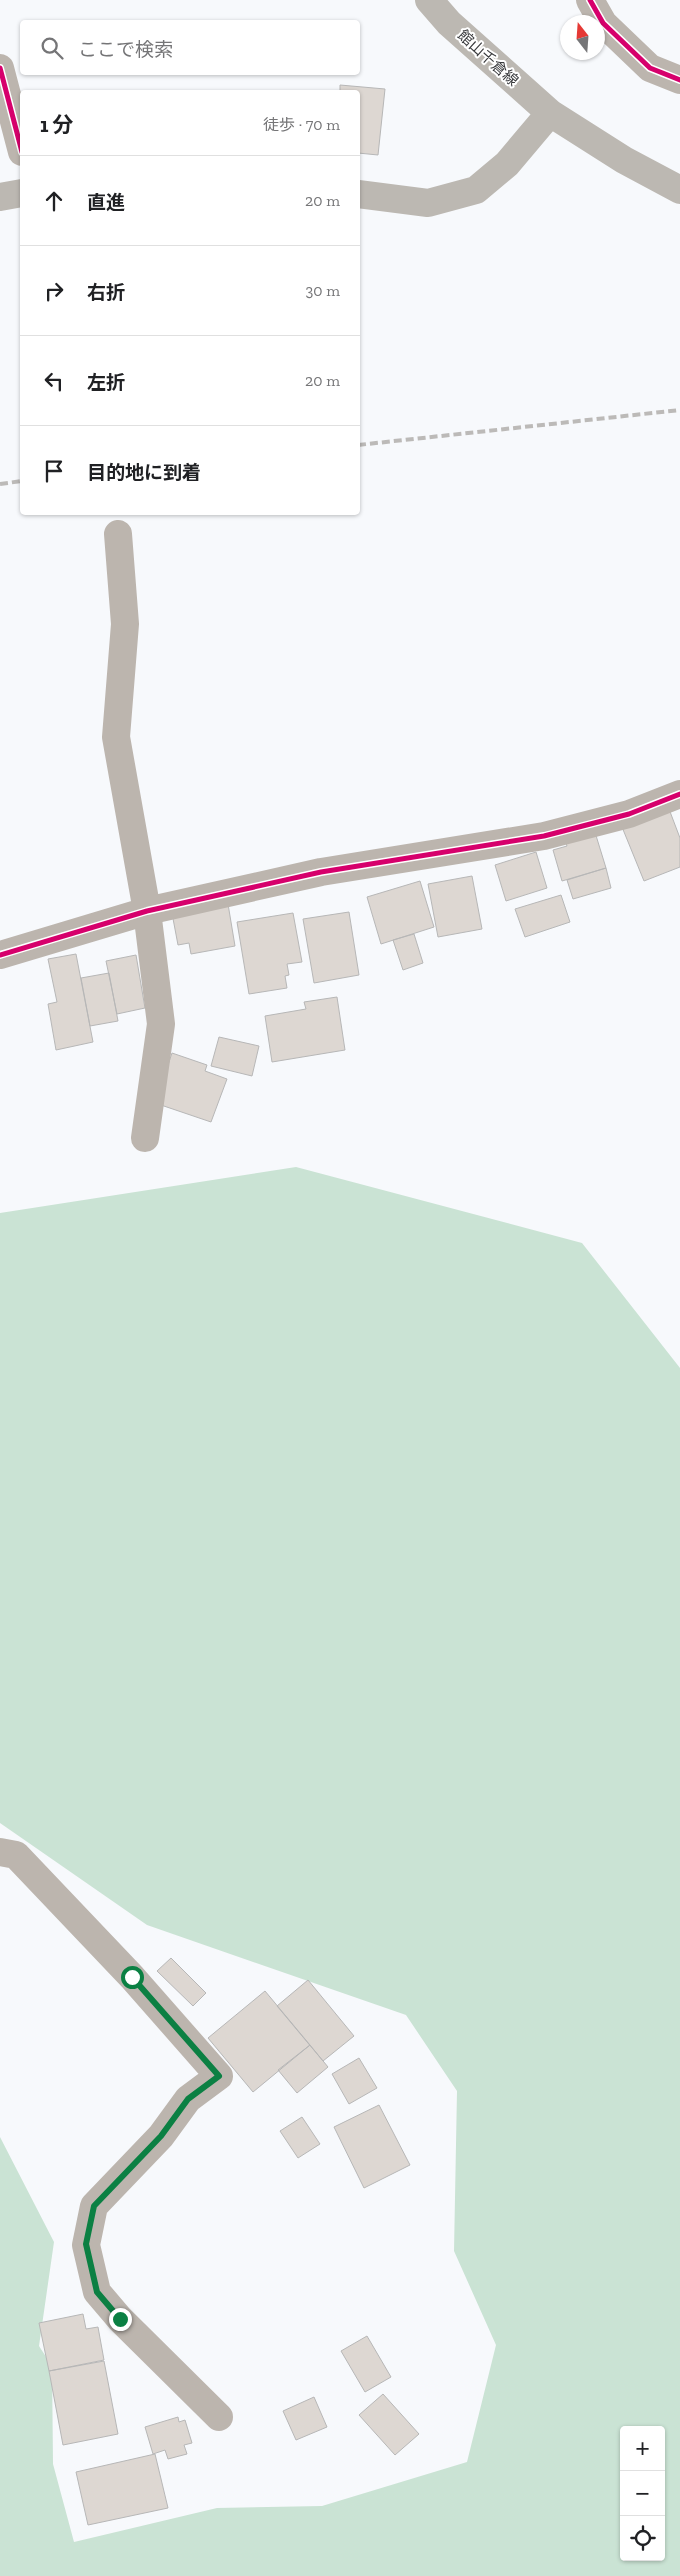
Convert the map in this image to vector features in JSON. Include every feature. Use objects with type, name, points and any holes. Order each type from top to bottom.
[{"type":"main road","name":"館山千倉線","points":[[429,0],[449,22],[550,113],[624,160],[680,190]]},
{"type":"main road","points":[[360,194],[428,203],[476,190],[507,164],[550,113]]},
{"type":"main road","points":[[0,197],[20,193]]},
{"type":"street","points":[[590,0],[603,23],[650,68],[680,80]]},
{"type":"street","points":[[0,68],[20,144]]},
{"type":"street","points":[[118,534],[125,624],[116,737],[147,911],[161,1024],[145,1138]]},
{"type":"street","points":[[0,955],[147,911],[321,872],[544,836],[629,814],[680,794]]},
{"type":"street","points":[[0,1852],[16,1855],[132,1977],[219,2076],[188,2099],[161,2136],[94,2206],[86,2244],[97,2292],[120,2319],[219,2417]]},
{"type":"green space","points":[[296,1167],[582,1243],[680,1368],[680,2576],[0,2576],[0,2137],[54,2242],[39,2346],[52,2366],[53,2464],[74,2542],[217,2508],[322,2506],[467,2462],[496,2345],[454,2251],[457,2091],[406,2015],[147,1925],[0,1823],[0,1213]]},
{"type":"building","points":[[340,85],[385,89],[378,155],[360,153],[360,90],[340,90]]},
{"type":"building","points":[[669,809],[680,838],[680,867],[644,881],[622,827]]},
{"type":"building","points":[[594,829],[606,868],[562,881],[553,850],[567,846],[564,838]]},
{"type":"building","points":[[536,852],[547,888],[506,901],[495,865]]},
{"type":"building","points":[[606,868],[611,888],[573,899],[567,880]]},
{"type":"building","points":[[472,876],[482,929],[438,937],[428,884]]},
{"type":"building","points":[[420,881],[434,927],[381,944],[367,897]]},
{"type":"building","points":[[561,895],[570,922],[525,937],[515,909]]},
{"type":"building","points":[[227,898],[235,946],[191,954],[189,943],[178,945],[171,908]]},
{"type":"building","points":[[349,912],[359,975],[314,983],[303,919]]},
{"type":"building","points":[[293,913],[302,962],[287,964],[289,975],[285,976],[287,988],[249,994],[237,922]]},
{"type":"building","points":[[414,934],[423,963],[403,970],[393,940]]},
{"type":"building","points":[[76,954],[93,1042],[56,1050],[48,1004],[57,1002],[48,959]]},
{"type":"building","points":[[136,955],[145,1008],[117,1014],[106,961]]},
{"type":"building","points":[[109,973],[118,1021],[90,1026],[81,978]]},
{"type":"building","points":[[337,997],[345,1050],[272,1062],[265,1016],[306,1009],[304,1002]]},
{"type":"building","points":[[219,1037],[259,1046],[252,1076],[211,1066]]},
{"type":"building","points":[[172,1053],[207,1065],[205,1071],[227,1079],[211,1122],[155,1103]]},
{"type":"building","points":[[171,1958],[206,1993],[193,2006],[157,1971]]},
{"type":"building","points":[[308,1980],[354,2036],[323,2061],[277,2006]]},
{"type":"building","points":[[265,1991],[310,2045],[253,2092],[208,2038]]},
{"type":"building","points":[[310,2045],[328,2067],[297,2093],[278,2070]]},
{"type":"building","points":[[359,2058],[377,2088],[349,2104],[332,2074]]},
{"type":"building","points":[[379,2105],[410,2165],[364,2188],[334,2127]]},
{"type":"building","points":[[302,2117],[320,2144],[298,2158],[280,2131]]},
{"type":"building","points":[[83,2314],[86,2329],[98,2327],[104,2360],[49,2371],[39,2323]]},
{"type":"building","points":[[367,2336],[391,2377],[365,2392],[341,2351]]},
{"type":"building","points":[[104,2361],[118,2434],[63,2445],[49,2371]]},
{"type":"building","points":[[383,2394],[419,2434],[395,2455],[359,2415]]},
{"type":"building","points":[[314,2397],[327,2427],[296,2440],[283,2411]]},
{"type":"building","points":[[178,2417],[179,2422],[185,2420],[192,2443],[184,2445],[187,2454],[168,2459],[165,2450],[153,2454],[145,2427]]},
{"type":"building","points":[[155,2454],[168,2508],[88,2525],[76,2472]]},
{"type":"railway","points":[[360,445],[680,410]]},
{"type":"railway","points":[[0,484],[20,481]]},
{"type":"cycle path","points":[[590,0],[603,23],[650,68],[680,80]]},
{"type":"cycle path","points":[[0,68],[20,144]]},
{"type":"cycle path","points":[[0,955],[147,911],[321,872],[544,836],[629,814],[680,794]]},
{"type":"route","points":[[120,2319],[97,2292],[86,2244],[94,2206],[161,2136],[188,2099],[219,2076],[132,1977]]}]
